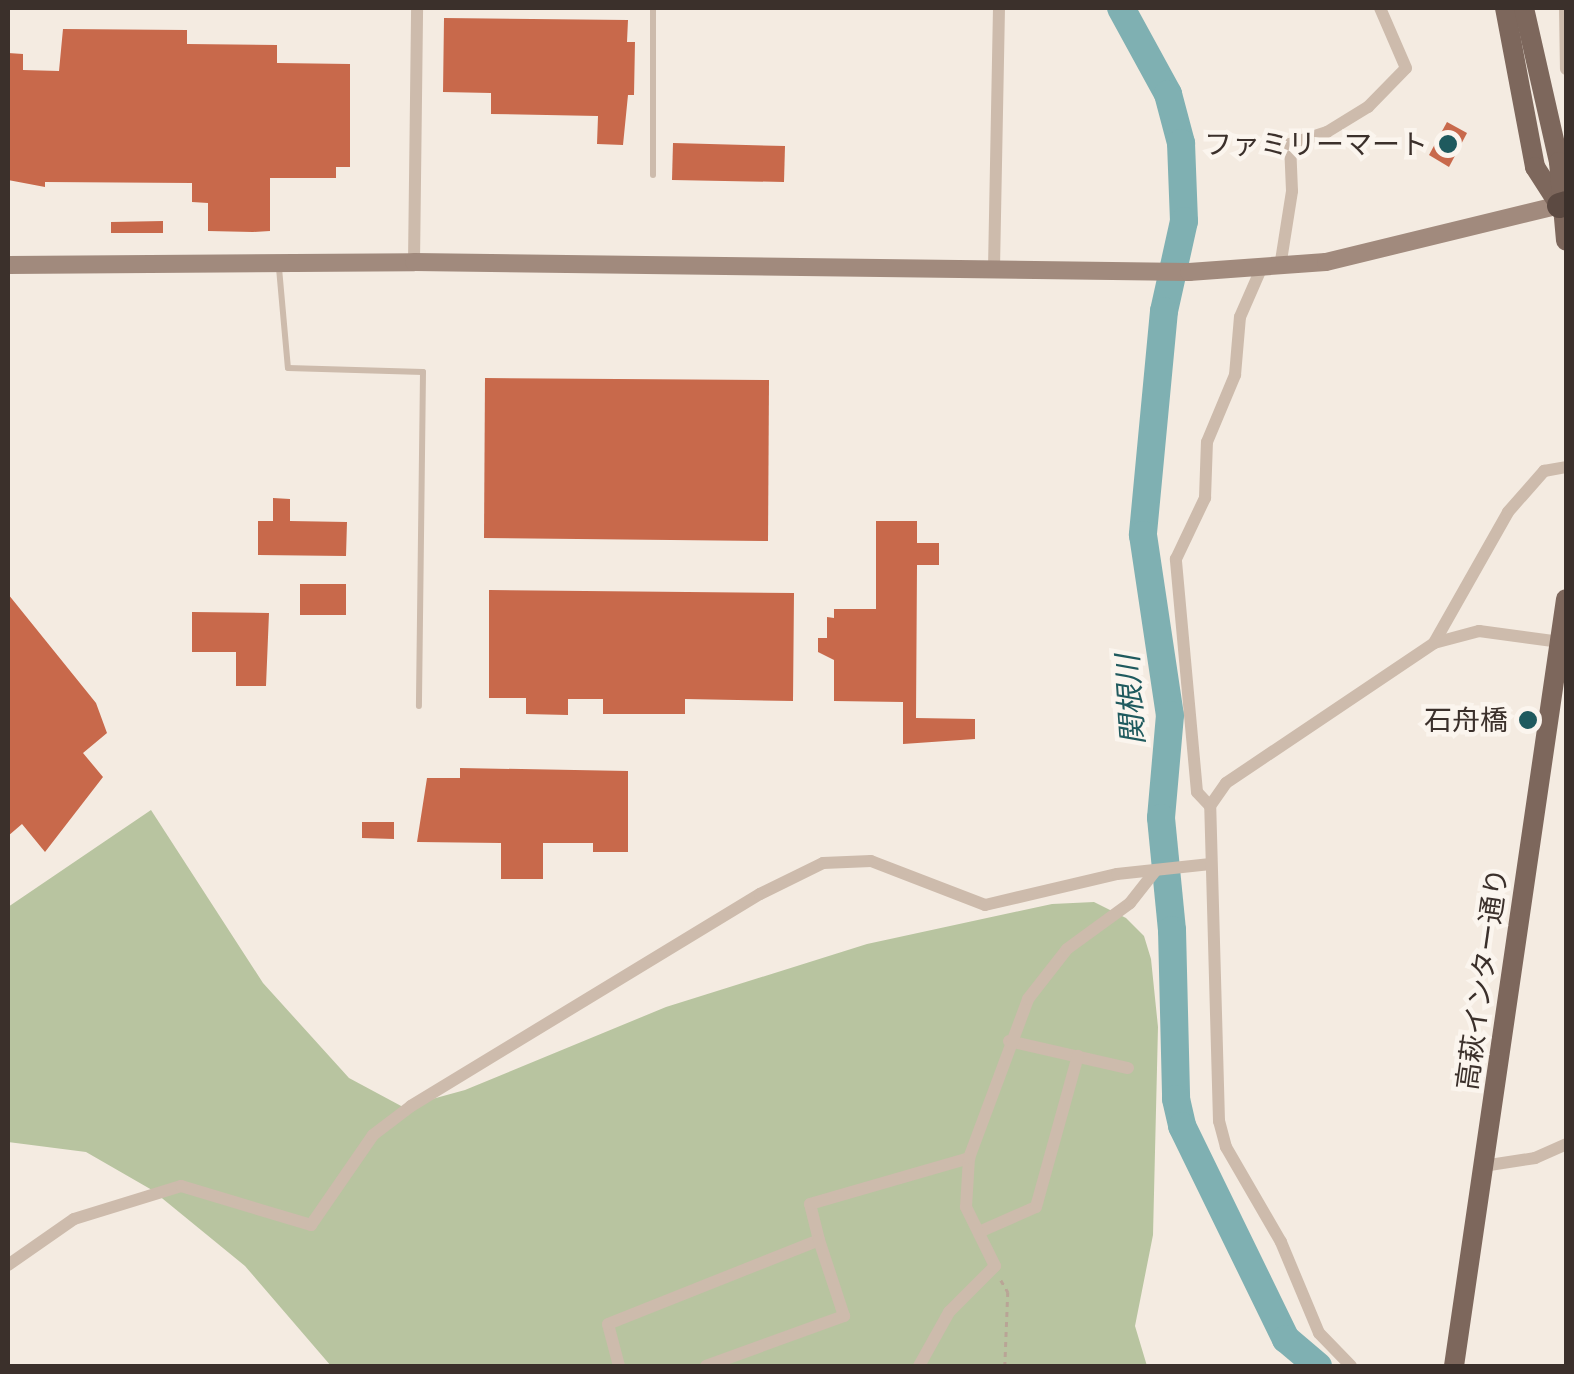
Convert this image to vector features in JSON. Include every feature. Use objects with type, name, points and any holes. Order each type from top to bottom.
[{"type":"main road","points":[[1505,8],[1535,167],[1563,204]]},
{"type":"main road","points":[[1524,8],[1559,162],[1566,241]]},
{"type":"main road","name":"高萩インター通り","points":[[1454,1366],[1563,642],[1566,599]]},
{"type":"street","points":[[414,262],[417,8]]},
{"type":"street","points":[[994,268],[999,8]]},
{"type":"street","points":[[1210,806],[1197,792],[1176,559],[1205,498],[1207,442],[1234,376],[1240,317],[1271,268],[1292,191],[1290,144],[1328,132],[1368,107],[1406,68],[1380,8]]},
{"type":"street","points":[[1565,8],[1566,69]]},
{"type":"street","points":[[8,264],[280,268],[414,262],[1189,272],[1326,262],[1563,204]]},
{"type":"street","points":[[1434,642],[1508,512],[1544,471],[1566,467]]},
{"type":"street","points":[[1351,1366],[1320,1333],[1281,1242],[1226,1147],[1210,806],[1226,783],[1434,642],[1479,631],[1563,642]]},
{"type":"street","points":[[8,1265],[74,1219],[181,1186],[311,1225],[373,1135],[411,1106],[760,894],[824,863],[872,860],[985,906],[1156,870],[1210,864]]},
{"type":"street","points":[[919,1366],[949,1312],[994,1266],[966,1206],[969,1158],[1028,1000],[1068,949],[1130,903],[1156,870]]},
{"type":"street","points":[[1010,1041],[1128,1068]]},
{"type":"street","points":[[979,1232],[1036,1207],[1078,1056]]},
{"type":"street","points":[[1483,1166],[1534,1158],[1566,1144]]},
{"type":"street","points":[[706,1366],[844,1316],[810,1204],[969,1158]]},
{"type":"street","points":[[619,1366],[608,1342],[608,1324],[819,1240]]},
{"type":"lane","points":[[653,175],[654,8]]},
{"type":"lane","points":[[280,268],[288,368],[423,372],[418,706]]},
{"type":"path","points":[[994,1266],[1008,1292],[1005,1366]]},
{"type":"green space","points":[[151,810],[263,983],[349,1078],[403,1107],[465,1090],[666,1007],[867,944],[1052,904],[1094,902],[1126,918],[1144,936],[1151,959],[1158,1027],[1153,1235],[1135,1326],[1147,1366],[331,1366],[245,1266],[152,1190],[86,1152],[8,1142],[8,907]]},
{"type":"building","points":[[444,18],[628,20],[627,42],[635,42],[634,95],[628,95],[623,145],[597,144],[598,116],[491,114],[491,93],[443,92]]},
{"type":"building","points":[[63,29],[187,30],[187,44],[277,45],[277,63],[350,64],[350,167],[336,167],[336,178],[270,178],[270,231],[253,232],[208,231],[208,203],[192,202],[192,183],[45,182],[45,187],[8,180],[8,53],[23,54],[23,70],[59,71]]},
{"type":"building","name":"ファミリーマート","points":[[1447,122],[1467,133],[1449,167],[1429,155]]},
{"type":"building","points":[[673,143],[785,146],[784,182],[672,180]]},
{"type":"building","points":[[163,221],[163,233],[111,233],[111,222]]},
{"type":"building","points":[[485,378],[769,380],[768,541],[484,538]]},
{"type":"building","points":[[273,498],[290,499],[290,521],[347,522],[346,556],[258,555],[258,521],[273,521]]},
{"type":"building","points":[[876,521],[917,521],[917,543],[939,543],[939,565],[917,565],[916,718],[975,719],[975,739],[903,744],[903,702],[834,701],[834,660],[818,652],[818,638],[827,638],[827,617],[834,618],[834,609],[876,609]]},
{"type":"building","points":[[300,584],[346,584],[346,615],[300,615]]},
{"type":"building","points":[[489,590],[794,593],[793,701],[685,699],[685,714],[603,714],[603,699],[568,699],[568,715],[526,714],[526,698],[489,698]]},
{"type":"building","points":[[8,594],[96,703],[107,733],[83,753],[103,777],[45,852],[22,824],[8,836]]},
{"type":"building","points":[[192,612],[269,613],[266,686],[236,686],[236,652],[192,652]]},
{"type":"building","points":[[460,768],[628,771],[628,852],[593,852],[593,843],[543,843],[543,879],[501,879],[501,843],[417,842],[427,778],[460,778]]},
{"type":"building","points":[[362,822],[394,822],[394,839],[362,838]]},
{"type":"waterway","name":"関根川","points":[[1121,8],[1168,94],[1181,143],[1184,221],[1164,311],[1143,535],[1170,715],[1161,818],[1172,930],[1176,1099],[1182,1126],[1286,1339],[1318,1366]]},
{"type":"place","name":"ファミリーマート","points":[[1448,144]]},
{"type":"place","name":"石舟橋","points":[[1528,720]]}]
